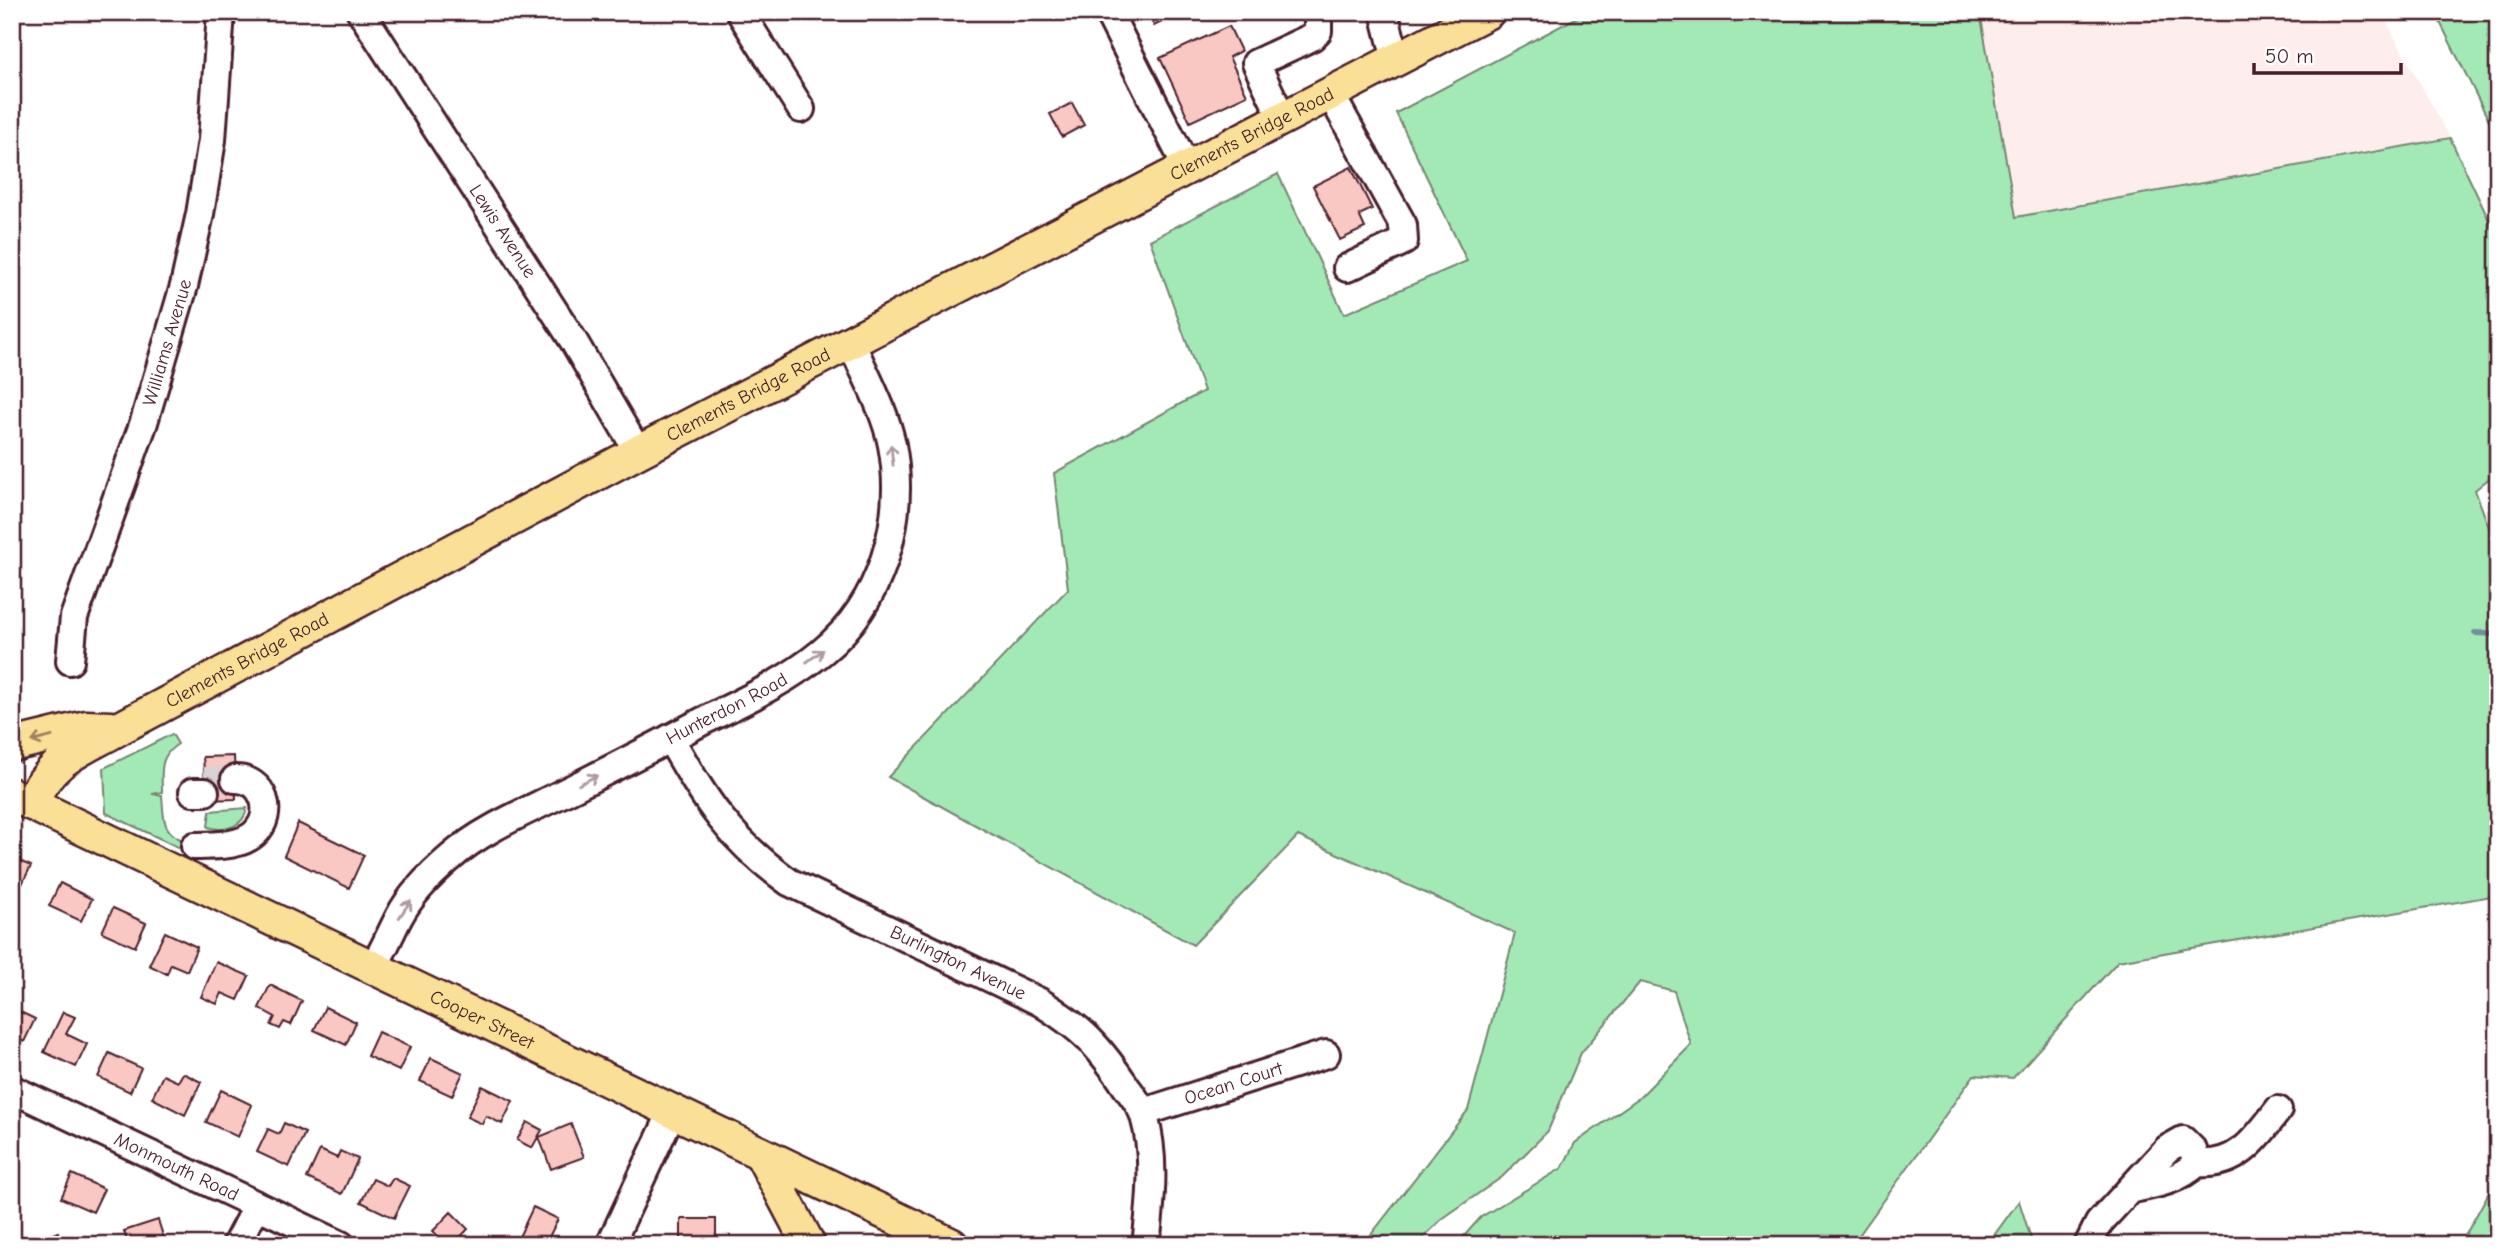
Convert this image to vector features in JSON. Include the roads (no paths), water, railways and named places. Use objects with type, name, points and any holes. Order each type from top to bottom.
[{"type":"main road","name":"Clements Bridge Road","points":[[21,799],[59,762],[120,728],[638,452],[1488,12]]},
{"type":"main road","points":[[12,745],[86,727],[120,728]]},
{"type":"main road","name":"Cooper Street","points":[[21,799],[952,1245]]},
{"type":"main road","points":[[762,1156],[809,1245]]},
{"type":"street","name":"Williams Avenue","points":[[70,661],[74,617],[144,422],[190,262],[212,140],[221,12]]},
{"type":"street","name":"Lewis Avenue","points":[[361,12],[573,340],[638,452]]},
{"type":"street","points":[[740,12],[800,109]]},
{"type":"street","points":[[1108,12],[1187,168]]},
{"type":"street","points":[[1282,118],[1256,63],[1312,37],[1318,31],[1318,12]]},
{"type":"street","points":[[1384,12],[1396,60]]},
{"type":"street","points":[[1330,93],[1403,225],[1404,240],[1347,268]]},
{"type":"street","name":"Hunterdon Road","points":[[372,969],[400,916],[421,886],[452,855],[529,810],[769,687],[822,652],[849,625],[866,601],[884,560],[895,522],[892,445],[884,418],[850,342]]},
{"type":"street","name":"Burlington Avenue","points":[[670,738],[708,805],[736,840],[757,859],[789,882],[1040,1002],[1078,1025],[1102,1050],[1144,1112],[1150,1146],[1151,1201],[1146,1245]]},
{"type":"street","points":[[195,841],[232,844],[254,834],[262,823],[264,796],[258,785],[247,778],[235,785]]},
{"type":"street","name":"Ocean Court","points":[[1144,1112],[1326,1054]]},
{"type":"street","name":"Monmouth Road","points":[[12,1090],[341,1245]]},
{"type":"street","points":[[2088,1245],[2099,1223],[2167,1149],[2183,1140],[2193,1150],[2197,1163],[2213,1164],[2241,1154],[2278,1110]]},
{"type":"street","points":[[610,1245],[672,1112]]},
{"type":"street","points":[[236,1245],[256,1207]]},
{"type":"waterway","points":[[2475,633],[2498,634]]},
{"type":"tunnel","points":[[204,780],[235,779]]}]
